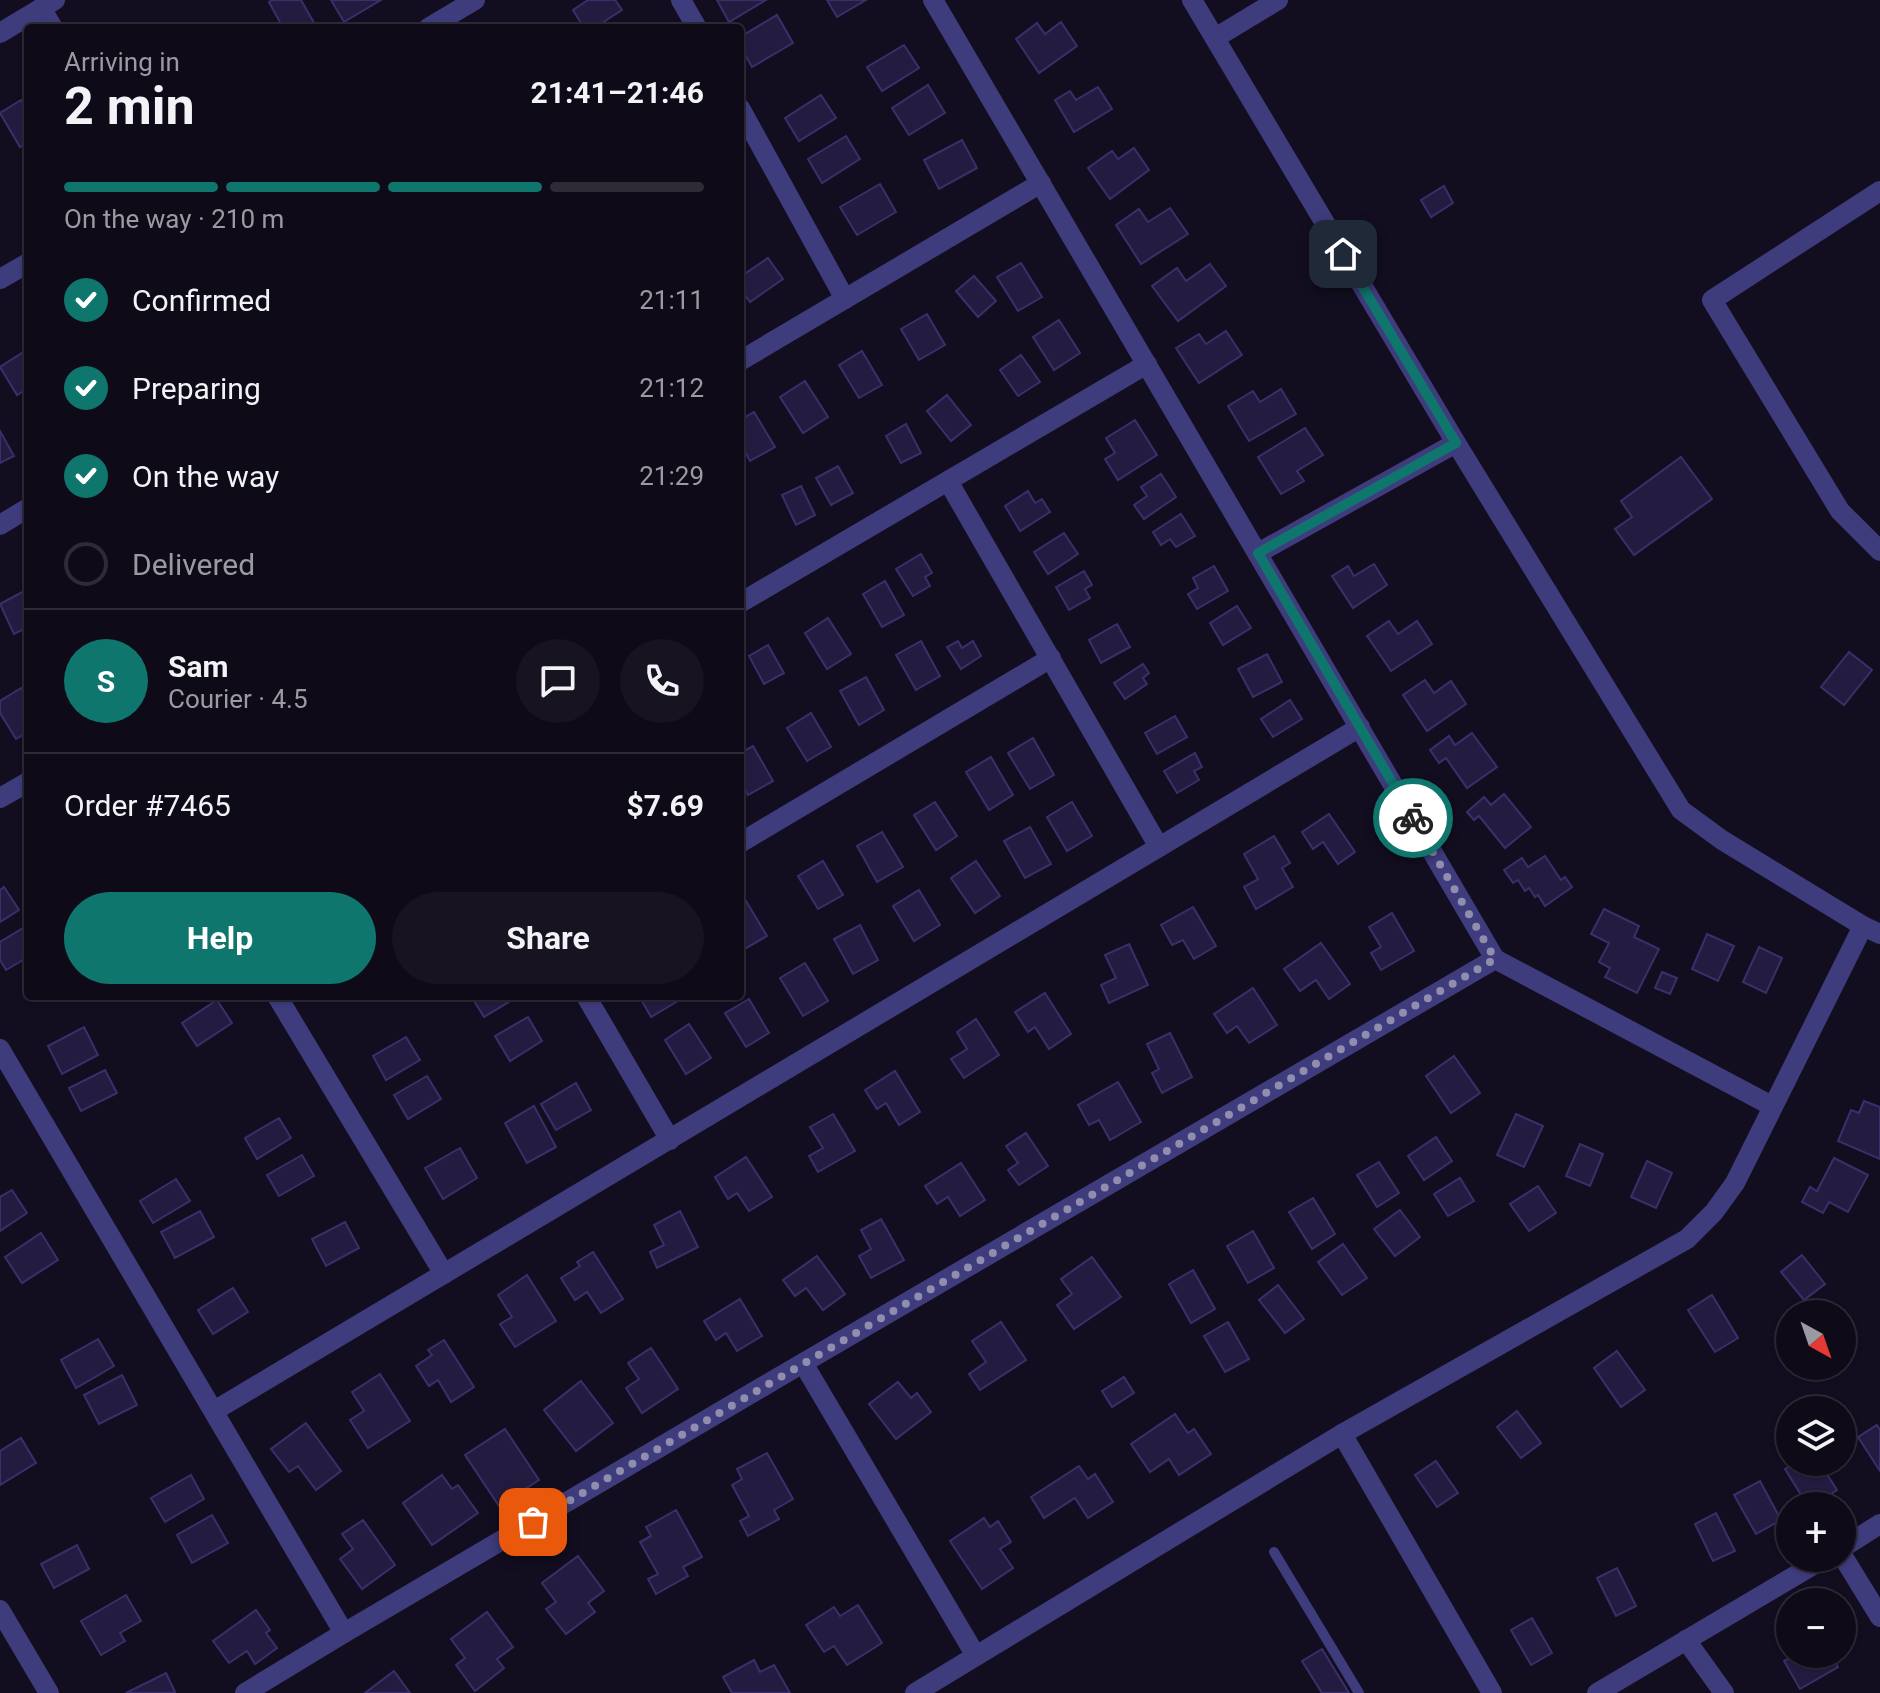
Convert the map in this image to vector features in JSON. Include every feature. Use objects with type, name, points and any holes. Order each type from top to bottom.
[{"type":"street","points":[[436,24],[475,0]]},
{"type":"street","points":[[681,0],[695,24]]},
{"type":"street","points":[[933,0],[1495,959],[1772,1106]]},
{"type":"street","points":[[915,1693],[1342,1434],[1687,1239],[1714,1212],[1735,1183],[1772,1106],[1872,930],[1722,840],[1681,810],[1456,443],[1192,0]]},
{"type":"street","points":[[1215,38],[1278,0]]},
{"type":"street","points":[[0,33],[48,4],[52,24]]},
{"type":"street","points":[[744,115],[845,299]]},
{"type":"street","points":[[744,359],[1041,183]]},
{"type":"street","points":[[1880,191],[1712,300],[1840,511],[1880,551]]},
{"type":"street","points":[[0,279],[24,265]]},
{"type":"street","points":[[744,601],[1147,364]]},
{"type":"street","points":[[1258,553],[1456,443]]},
{"type":"street","points":[[948,481],[1159,847]]},
{"type":"street","points":[[0,525],[24,510]]},
{"type":"street","points":[[744,841],[1051,658]]},
{"type":"street","points":[[214,1411],[1360,727]]},
{"type":"street","points":[[0,798],[24,784]]},
{"type":"street","points":[[245,1693],[1495,959]]},
{"type":"street","points":[[279,1000],[444,1274]]},
{"type":"street","points":[[588,1000],[670,1140]]},
{"type":"street","points":[[0,1049],[344,1633]]},
{"type":"street","points":[[803,1363],[976,1656]]},
{"type":"street","points":[[1342,1434],[1486,1691]]},
{"type":"street","points":[[1856,1539],[1880,1524]]},
{"type":"street","points":[[1597,1693],[1801,1572]]},
{"type":"street","points":[[1852,1572],[1880,1617]]},
{"type":"street","points":[[0,1610],[49,1693]]},
{"type":"street","points":[[1686,1640],[1724,1693]]},
{"type":"lane","points":[[1274,1552],[1359,1693]]},
{"type":"building","points":[[301,0],[315,24],[281,24],[269,2]]},
{"type":"building","points":[[331,0],[381,0],[344,22]]},
{"type":"building","points":[[588,0],[615,0],[622,10],[600,24],[582,24],[573,10]]},
{"type":"building","points":[[717,0],[766,0],[729,22]]},
{"type":"building","points":[[827,0],[866,0],[837,17]]},
{"type":"building","points":[[777,15],[793,43],[752,67],[744,53],[744,35]]},
{"type":"building","points":[[1061,22],[1077,46],[1039,73],[1016,39],[1037,23],[1045,34]]},
{"type":"building","points":[[904,45],[919,68],[882,91],[867,67]]},
{"type":"building","points":[[928,85],[945,113],[909,135],[892,108]]},
{"type":"building","points":[[1098,87],[1112,109],[1074,132],[1055,100],[1070,91],[1076,100]]},
{"type":"building","points":[[821,95],[836,118],[799,141],[785,118]]},
{"type":"building","points":[[21,100],[24,104],[24,144],[20,147],[0,113]]},
{"type":"building","points":[[846,136],[860,159],[822,183],[808,159]]},
{"type":"building","points":[[962,140],[977,168],[939,189],[924,160]]},
{"type":"building","points":[[1134,148],[1149,170],[1110,199],[1088,168],[1112,151],[1118,159]]},
{"type":"building","points":[[880,184],[896,212],[857,235],[840,207]]},
{"type":"building","points":[[1444,186],[1453,203],[1431,217],[1421,200]]},
{"type":"building","points":[[1170,208],[1188,234],[1141,264],[1116,225],[1139,209],[1148,222]]},
{"type":"building","points":[[768,258],[783,279],[750,302],[744,294],[744,274]]},
{"type":"building","points":[[1021,263],[1042,297],[1018,311],[997,277]]},
{"type":"building","points":[[1210,264],[1226,286],[1178,321],[1152,286],[1177,268],[1186,281]]},
{"type":"building","points":[[974,276],[996,301],[978,317],[956,291]]},
{"type":"building","points":[[927,314],[945,345],[919,360],[901,329]]},
{"type":"building","points":[[1059,320],[1080,353],[1054,370],[1033,337]]},
{"type":"building","points":[[1226,331],[1242,355],[1199,383],[1176,348],[1199,334],[1206,344]]},
{"type":"building","points":[[862,351],[882,385],[859,398],[839,365]]},
{"type":"building","points":[[24,352],[24,391],[17,395],[0,367]]},
{"type":"building","points":[[1021,355],[1040,382],[1018,396],[1000,370]]},
{"type":"building","points":[[805,381],[828,417],[803,433],[780,397]]},
{"type":"building","points":[[1281,389],[1296,414],[1249,441],[1228,406],[1253,391],[1260,402]]},
{"type":"building","points":[[947,395],[971,425],[951,441],[927,411]]},
{"type":"building","points":[[754,412],[775,447],[750,461],[744,450],[744,418]]},
{"type":"building","points":[[1135,420],[1157,455],[1118,480],[1105,459],[1115,453],[1106,438]]},
{"type":"building","points":[[906,424],[921,453],[901,463],[886,436]]},
{"type":"building","points":[[1305,428],[1323,455],[1297,471],[1304,481],[1281,494],[1258,457]]},
{"type":"building","points":[[0,431],[14,456],[0,463]]},
{"type":"building","points":[[1681,457],[1712,499],[1634,555],[1615,529],[1632,517],[1621,501]]},
{"type":"building","points":[[838,466],[853,493],[831,505],[816,478]]},
{"type":"building","points":[[1161,474],[1176,497],[1144,519],[1134,505],[1147,496],[1141,487]]},
{"type":"building","points":[[801,486],[815,515],[796,525],[782,495]]},
{"type":"building","points":[[1028,491],[1035,503],[1042,499],[1050,512],[1020,531],[1005,506]]},
{"type":"building","points":[[1181,514],[1195,536],[1176,547],[1170,539],[1161,545],[1153,532]]},
{"type":"building","points":[[1064,533],[1078,554],[1048,574],[1034,552]]},
{"type":"building","points":[[921,554],[932,573],[925,577],[930,586],[913,596],[896,569]]},
{"type":"building","points":[[1374,564],[1387,585],[1353,608],[1332,576],[1348,566],[1354,576]]},
{"type":"building","points":[[1214,566],[1228,591],[1197,609],[1188,594],[1198,588],[1193,578]]},
{"type":"building","points":[[1084,571],[1092,585],[1085,589],[1090,598],[1069,610],[1056,587]]},
{"type":"building","points":[[885,581],[904,615],[882,627],[863,594]]},
{"type":"building","points":[[24,591],[24,629],[14,634],[0,604]]},
{"type":"building","points":[[1237,606],[1251,628],[1223,645],[1210,623]]},
{"type":"building","points":[[828,618],[851,654],[827,669],[805,633]]},
{"type":"building","points":[[1389,621],[1398,634],[1417,621],[1432,644],[1391,671],[1367,636]]},
{"type":"building","points":[[1117,624],[1130,647],[1101,663],[1089,640]]},
{"type":"building","points":[[921,641],[940,676],[916,690],[896,655]]},
{"type":"building","points":[[958,641],[962,648],[973,641],[981,656],[961,669],[947,647]]},
{"type":"building","points":[[768,645],[784,673],[764,684],[749,656]]},
{"type":"building","points":[[1849,652],[1872,670],[1844,705],[1821,687]]},
{"type":"building","points":[[1267,654],[1282,682],[1253,697],[1238,669]]},
{"type":"building","points":[[1143,664],[1149,673],[1143,678],[1147,684],[1125,699],[1114,683]]},
{"type":"building","points":[[866,677],[884,710],[859,725],[840,691]]},
{"type":"building","points":[[1425,680],[1434,693],[1451,681],[1466,704],[1427,731],[1403,695]]},
{"type":"building","points":[[21,688],[24,693],[24,734],[16,739],[0,713],[0,701]]},
{"type":"building","points":[[1290,700],[1302,719],[1273,737],[1261,719]]},
{"type":"building","points":[[811,713],[831,747],[807,761],[787,728]]},
{"type":"building","points":[[1175,716],[1187,737],[1157,754],[1145,733]]},
{"type":"building","points":[[1472,733],[1497,767],[1467,788],[1446,758],[1439,763],[1430,750],[1449,736],[1455,745]]},
{"type":"building","points":[[1033,738],[1054,775],[1030,789],[1008,753]]},
{"type":"building","points":[[753,746],[773,781],[748,795],[744,788],[744,751]]},
{"type":"building","points":[[1195,753],[1202,767],[1194,771],[1199,780],[1177,793],[1164,771]]},
{"type":"building","points":[[991,757],[1013,795],[989,810],[966,772]]},
{"type":"building","points":[[1504,794],[1531,827],[1505,848],[1479,816],[1474,820],[1467,812],[1484,797],[1491,805]]},
{"type":"building","points":[[935,802],[957,836],[936,850],[914,815]]},
{"type":"building","points":[[1072,802],[1092,836],[1067,851],[1047,817]]},
{"type":"building","points":[[1329,814],[1355,852],[1338,864],[1323,842],[1313,849],[1302,832]]},
{"type":"building","points":[[1030,827],[1051,864],[1025,878],[1004,841]]},
{"type":"building","points":[[882,832],[903,867],[877,882],[857,846]]},
{"type":"building","points":[[1274,836],[1290,863],[1282,868],[1293,887],[1256,909],[1244,887],[1258,879],[1244,854]]},
{"type":"building","points":[[1545,856],[1561,880],[1565,877],[1572,887],[1545,906],[1529,888],[1525,891],[1518,880],[1513,883],[1504,870],[1522,858],[1528,867]]},
{"type":"building","points":[[823,861],[843,895],[818,909],[798,876]]},
{"type":"building","points":[[976,861],[1000,896],[975,913],[951,878]]},
{"type":"building","points":[[4,887],[19,910],[0,922],[0,890]]},
{"type":"building","points":[[919,890],[940,925],[914,941],[893,906]]},
{"type":"building","points":[[746,901],[767,936],[744,949]]},
{"type":"building","points":[[1193,907],[1216,946],[1194,959],[1183,940],[1172,945],[1161,925]]},
{"type":"building","points":[[1604,909],[1639,926],[1634,937],[1659,949],[1637,993],[1605,977],[1610,968],[1599,962],[1609,943],[1591,934]]},
{"type":"building","points":[[1392,913],[1414,951],[1381,970],[1371,953],[1381,947],[1369,927]]},
{"type":"building","points":[[860,925],[878,960],[853,974],[834,939]]},
{"type":"building","points":[[24,927],[24,959],[6,970],[0,960],[0,942]]},
{"type":"building","points":[[1707,934],[1734,946],[1718,981],[1692,969]]},
{"type":"building","points":[[1321,943],[1350,984],[1329,999],[1316,980],[1300,991],[1284,969]]},
{"type":"building","points":[[1129,944],[1148,985],[1109,1003],[1101,985],[1116,978],[1105,955]]},
{"type":"building","points":[[1759,947],[1782,958],[1766,993],[1743,982]]},
{"type":"building","points":[[805,963],[828,1001],[803,1016],[780,978]]},
{"type":"building","points":[[1662,972],[1677,978],[1670,994],[1655,988]]},
{"type":"building","points":[[1253,988],[1277,1025],[1249,1043],[1237,1026],[1227,1033],[1214,1014]]},
{"type":"building","points":[[1045,993],[1071,1034],[1049,1049],[1035,1027],[1028,1032],[1015,1012]]},
{"type":"building","points":[[749,999],[769,1033],[746,1047],[725,1013]]},
{"type":"building","points":[[217,1000],[232,1023],[197,1046],[182,1023]]},
{"type":"building","points":[[473,1000],[512,1000],[484,1017]]},
{"type":"building","points":[[641,1000],[677,1000],[678,1001],[651,1017]]},
{"type":"building","points":[[528,1017],[542,1041],[510,1061],[495,1036]]},
{"type":"building","points":[[976,1019],[999,1055],[964,1078],[951,1059],[967,1049],[957,1032]]},
{"type":"building","points":[[689,1024],[711,1058],[686,1074],[665,1040]]},
{"type":"building","points":[[84,1027],[98,1055],[62,1074],[48,1046]]},
{"type":"building","points":[[1170,1033],[1192,1077],[1162,1093],[1152,1073],[1159,1069],[1147,1044]]},
{"type":"building","points":[[406,1037],[420,1060],[386,1080],[373,1056]]},
{"type":"building","points":[[1454,1056],[1480,1093],[1451,1113],[1426,1076]]},
{"type":"building","points":[[105,1070],[117,1093],[81,1111],[69,1088]]},
{"type":"building","points":[[895,1071],[920,1112],[899,1125],[886,1103],[877,1109],[865,1090]]},
{"type":"building","points":[[427,1076],[441,1099],[408,1119],[394,1095]]},
{"type":"building","points":[[1118,1082],[1141,1122],[1110,1140],[1099,1120],[1089,1125],[1078,1105]]},
{"type":"building","points":[[576,1083],[591,1110],[556,1130],[541,1104]]},
{"type":"building","points":[[1864,1101],[1880,1107],[1880,1159],[1838,1141],[1851,1110],[1859,1113]]},
{"type":"building","points":[[534,1106],[556,1147],[527,1163],[505,1123]]},
{"type":"building","points":[[833,1114],[855,1151],[818,1172],[809,1156],[823,1148],[810,1127]]},
{"type":"building","points":[[1516,1114],[1543,1126],[1524,1167],[1497,1155]]},
{"type":"building","points":[[279,1118],[291,1138],[257,1159],[245,1138]]},
{"type":"building","points":[[1026,1133],[1048,1166],[1019,1185],[1008,1170],[1018,1163],[1006,1146]]},
{"type":"building","points":[[1436,1137],[1452,1161],[1424,1180],[1408,1156]]},
{"type":"building","points":[[1580,1144],[1603,1154],[1590,1186],[1566,1176]]},
{"type":"building","points":[[460,1148],[477,1178],[443,1199],[425,1168]]},
{"type":"building","points":[[302,1155],[314,1176],[279,1196],[267,1175]]},
{"type":"building","points":[[746,1157],[772,1197],[749,1211],[737,1193],[728,1199],[715,1177]]},
{"type":"building","points":[[1834,1158],[1868,1175],[1848,1212],[1829,1202],[1823,1213],[1802,1202],[1810,1187],[1817,1191]]},
{"type":"building","points":[[1647,1161],[1672,1173],[1656,1208],[1631,1197]]},
{"type":"building","points":[[1379,1162],[1399,1193],[1377,1207],[1357,1175]]},
{"type":"building","points":[[961,1163],[985,1200],[960,1216],[948,1197],[937,1204],[925,1186]]},
{"type":"building","points":[[1460,1178],[1474,1201],[1448,1216],[1434,1194]]},
{"type":"building","points":[[176,1179],[190,1201],[153,1223],[140,1201]]},
{"type":"building","points":[[1538,1186],[1556,1213],[1529,1231],[1510,1204]]},
{"type":"building","points":[[12,1190],[27,1213],[0,1231],[0,1197]]},
{"type":"building","points":[[1313,1198],[1335,1234],[1312,1249],[1289,1212]]},
{"type":"building","points":[[1400,1210],[1420,1237],[1395,1256],[1374,1229]]},
{"type":"building","points":[[200,1211],[214,1237],[175,1258],[161,1232]]},
{"type":"building","points":[[680,1211],[698,1247],[657,1268],[650,1252],[664,1245],[654,1225]]},
{"type":"building","points":[[881,1219],[904,1260],[871,1278],[859,1256],[871,1249],[861,1230]]},
{"type":"building","points":[[345,1222],[359,1248],[326,1266],[312,1239]]},
{"type":"building","points":[[1253,1231],[1274,1268],[1248,1283],[1227,1246]]},
{"type":"building","points":[[41,1233],[58,1260],[22,1283],[5,1257]]},
{"type":"building","points":[[1343,1244],[1367,1278],[1342,1295],[1318,1262]]},
{"type":"building","points":[[593,1252],[623,1299],[601,1313],[587,1292],[575,1300],[561,1278],[580,1266],[577,1262]]},
{"type":"building","points":[[1802,1255],[1825,1284],[1804,1300],[1781,1272]]},
{"type":"building","points":[[817,1256],[845,1294],[823,1310],[806,1288],[795,1296],[783,1280]]},
{"type":"building","points":[[1092,1257],[1121,1297],[1074,1329],[1057,1305],[1072,1294],[1061,1279]]},
{"type":"building","points":[[1193,1270],[1215,1309],[1191,1323],[1169,1284]]},
{"type":"building","points":[[527,1275],[556,1321],[515,1347],[500,1324],[512,1317],[498,1295]]},
{"type":"building","points":[[1278,1285],[1304,1319],[1285,1333],[1259,1300]]},
{"type":"building","points":[[233,1288],[248,1312],[213,1334],[198,1310]]},
{"type":"building","points":[[1712,1295],[1738,1338],[1715,1352],[1688,1310]]},
{"type":"building","points":[[740,1299],[762,1336],[737,1351],[726,1333],[716,1340],[704,1321]]},
{"type":"building","points":[[1001,1322],[1026,1360],[980,1390],[969,1374],[986,1362],[972,1341]]},
{"type":"building","points":[[1228,1322],[1249,1359],[1225,1372],[1204,1336]]},
{"type":"building","points":[[98,1339],[114,1366],[76,1388],[61,1360]]},
{"type":"building","points":[[444,1340],[474,1387],[451,1402],[438,1380],[429,1386],[416,1366],[432,1355],[428,1350]]},
{"type":"building","points":[[651,1348],[678,1389],[642,1413],[626,1388],[639,1379],[628,1363]]},
{"type":"building","points":[[1617,1351],[1645,1390],[1621,1407],[1594,1368]]},
{"type":"building","points":[[380,1374],[410,1421],[368,1448],[350,1420],[364,1411],[352,1392]]},
{"type":"building","points":[[122,1375],[137,1405],[99,1424],[84,1395]]},
{"type":"building","points":[[1124,1377],[1134,1393],[1112,1407],[1102,1391]]},
{"type":"building","points":[[581,1381],[613,1423],[576,1451],[544,1410]]},
{"type":"building","points":[[898,1382],[911,1398],[917,1393],[931,1412],[896,1439],[869,1404]]},
{"type":"building","points":[[1517,1411],[1541,1443],[1521,1458],[1497,1427]]},
{"type":"building","points":[[1175,1414],[1188,1433],[1194,1429],[1211,1454],[1179,1475],[1169,1459],[1150,1472],[1131,1444]]},
{"type":"building","points":[[306,1423],[341,1471],[316,1490],[298,1466],[289,1472],[271,1449]]},
{"type":"building","points":[[1877,1425],[1880,1430],[1880,1471],[1858,1437]]},
{"type":"building","points":[[505,1429],[539,1480],[499,1506],[465,1455]]},
{"type":"building","points":[[21,1438],[36,1463],[0,1485],[0,1451]]},
{"type":"building","points":[[767,1453],[793,1499],[774,1510],[779,1519],[748,1536],[740,1521],[749,1516],[732,1485],[742,1479],[737,1469]]},
{"type":"building","points":[[1436,1461],[1458,1493],[1437,1507],[1415,1475]]},
{"type":"building","points":[[1079,1466],[1088,1479],[1095,1474],[1113,1502],[1088,1518],[1075,1498],[1044,1518],[1031,1497]]},
{"type":"building","points":[[191,1475],[204,1499],[165,1522],[151,1498]]},
{"type":"building","points":[[442,1475],[452,1489],[458,1485],[478,1513],[432,1545],[403,1503]]},
{"type":"building","points":[[1789,1476],[1828,1476],[1837,1490],[1834,1492],[1799,1492]]},
{"type":"building","points":[[1760,1481],[1776,1511],[1776,1523],[1756,1534],[1734,1495]]},
{"type":"building","points":[[676,1510],[702,1557],[683,1567],[688,1576],[656,1594],[648,1579],[658,1574],[640,1542],[651,1536],[646,1527]]},
{"type":"building","points":[[1716,1513],[1735,1551],[1713,1561],[1695,1524]]},
{"type":"building","points":[[212,1515],[228,1543],[192,1563],[177,1535]]},
{"type":"building","points":[[984,1518],[990,1527],[998,1521],[1011,1542],[1000,1549],[1013,1568],[982,1589],[950,1541]]},
{"type":"building","points":[[363,1520],[395,1565],[362,1589],[340,1559],[353,1549],[342,1534]]},
{"type":"building","points":[[77,1545],[89,1569],[54,1588],[41,1564]]},
{"type":"building","points":[[578,1556],[604,1591],[588,1603],[595,1612],[566,1634],[546,1609],[556,1602],[542,1583]]},
{"type":"building","points":[[1617,1568],[1636,1606],[1616,1616],[1597,1578]]},
{"type":"building","points":[[126,1595],[141,1621],[120,1633],[125,1641],[101,1655],[81,1621]]},
{"type":"building","points":[[858,1605],[882,1643],[847,1665],[834,1646],[824,1652],[806,1625],[834,1607],[840,1616]]},
{"type":"building","points":[[256,1610],[270,1630],[266,1633],[277,1648],[255,1664],[247,1651],[229,1663],[213,1641]]},
{"type":"building","points":[[487,1612],[513,1647],[497,1659],[504,1668],[475,1691],[456,1665],[465,1658],[451,1639]]},
{"type":"building","points":[[1532,1618],[1552,1653],[1531,1665],[1511,1630]]},
{"type":"building","points":[[1322,1649],[1349,1693],[1322,1693],[1302,1661]]},
{"type":"building","points":[[754,1660],[760,1672],[774,1665],[790,1693],[732,1693],[723,1677]]},
{"type":"building","points":[[1788,1668],[1836,1668],[1800,1689]]},
{"type":"building","points":[[394,1671],[410,1693],[365,1693]]},
{"type":"building","points":[[166,1673],[174,1693],[126,1693]]},
{"type":"way so far","points":[[533,1522],[1495,959],[1413,818]]},
{"type":"route","points":[[1343,254],[1456,443],[1258,553],[1413,818]]}]
